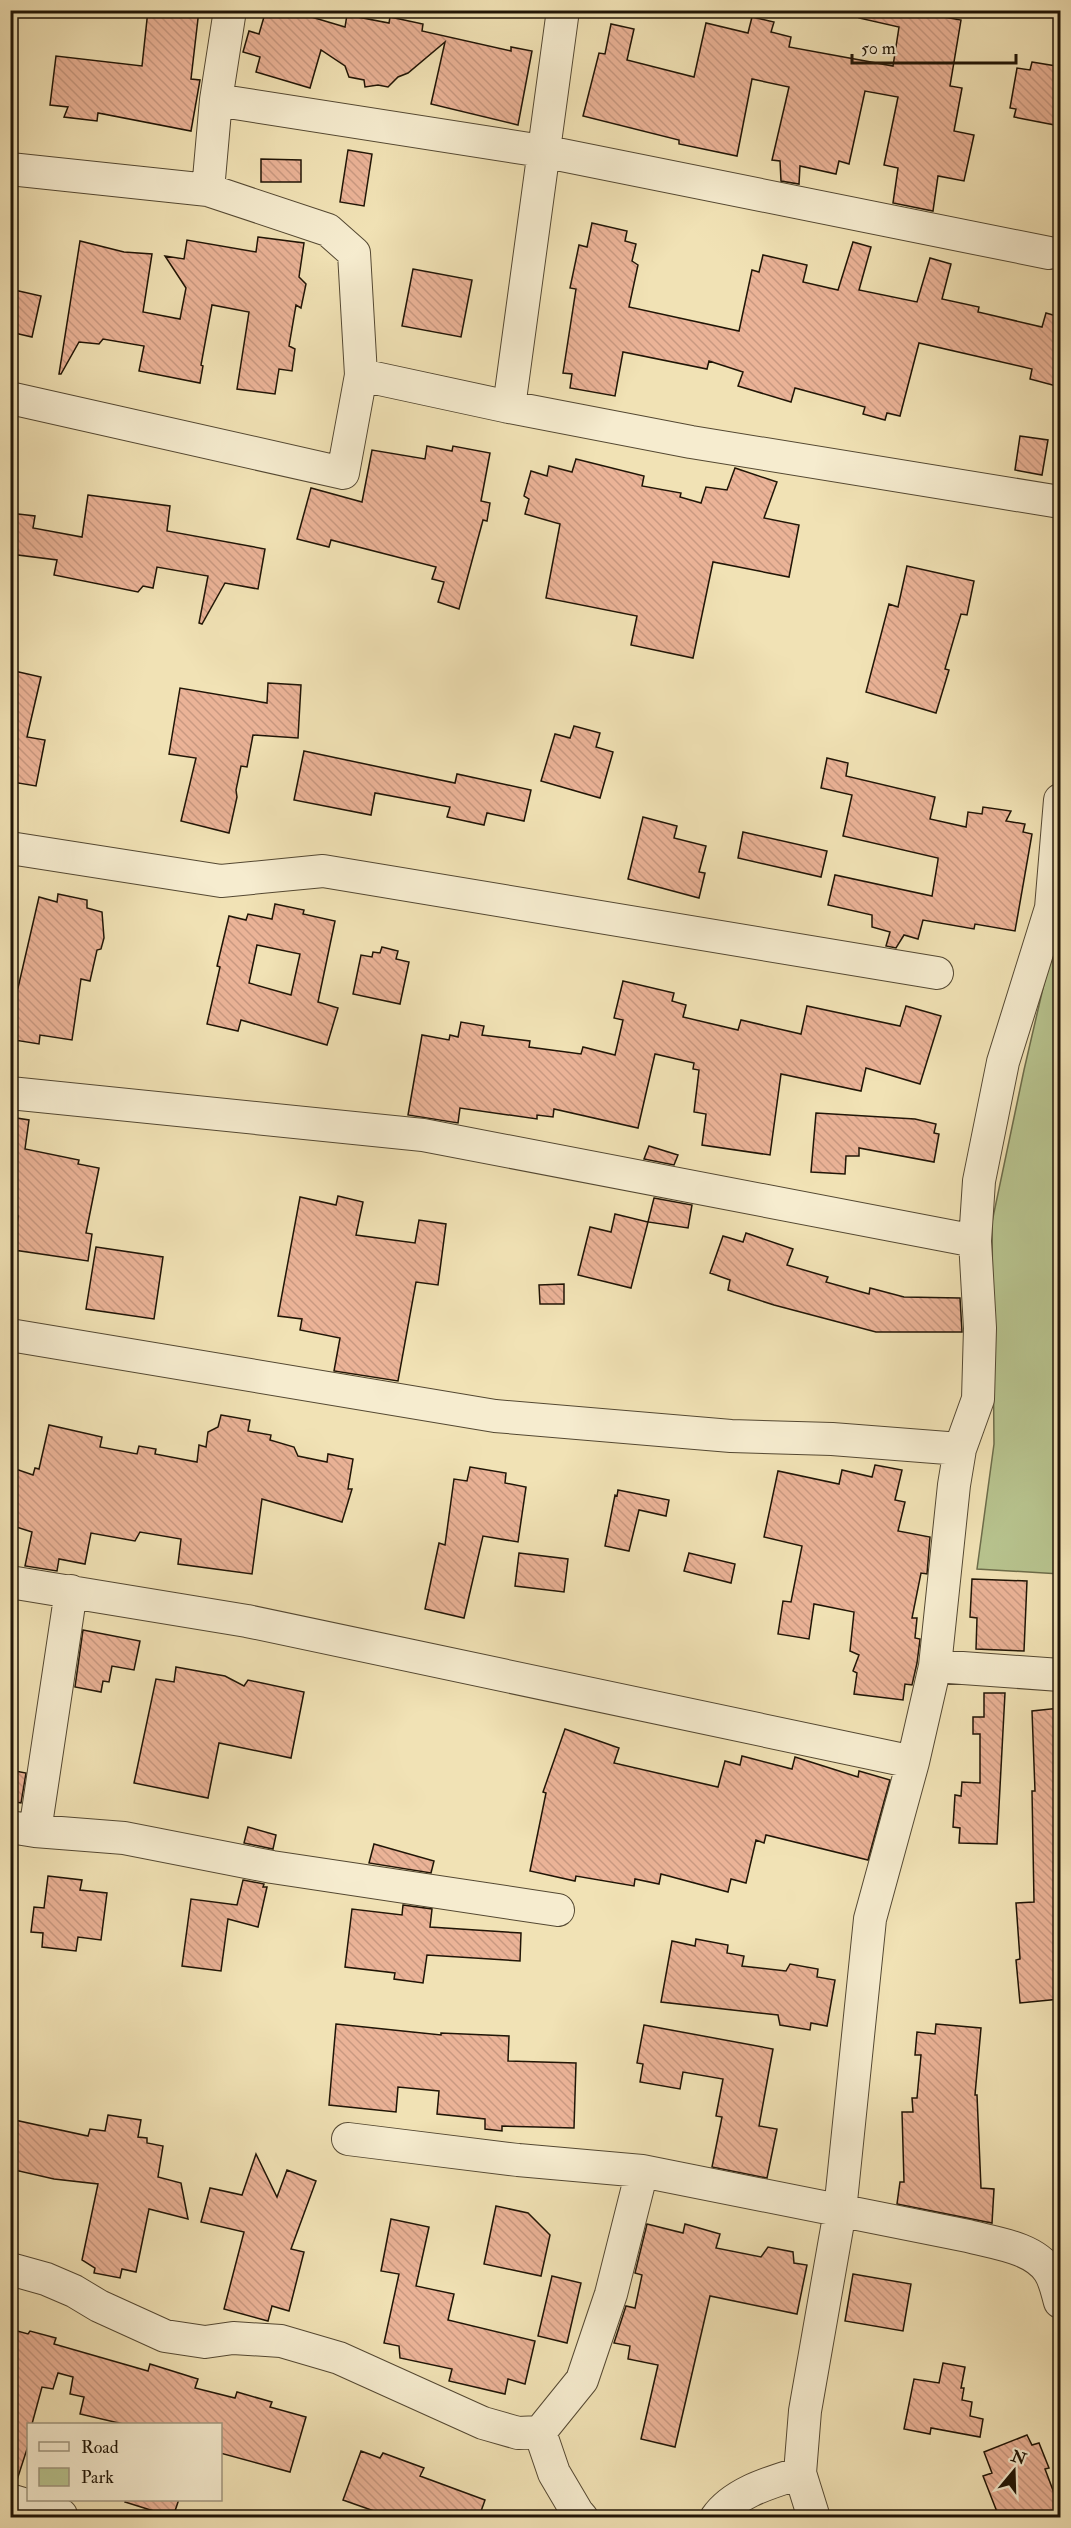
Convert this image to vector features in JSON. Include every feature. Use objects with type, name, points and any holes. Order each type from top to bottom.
[{"type":"street","points":[[208,190],[216,100],[230,10]]},
{"type":"street","points":[[509,407],[542,151],[563,10]]},
{"type":"street","points":[[216,100],[542,151],[1049,253]]},
{"type":"street","points":[[10,169],[208,190],[328,230],[354,253],[361,375],[343,472],[10,398]]},
{"type":"street","points":[[361,375],[509,407],[691,442],[1060,501]]},
{"type":"street","points":[[814,2517],[801,2473],[805,2411],[840,2211],[870,1918],[913,1762],[935,1665],[960,1449],[978,1399],[980,1329],[975,1241],[979,1181],[1003,1062],[1052,908],[1060,800]]},
{"type":"street","points":[[10,848],[221,880],[323,871],[937,973]]},
{"type":"street","points":[[10,1093],[423,1136],[975,1241]]},
{"type":"street","points":[[10,1335],[495,1416],[731,1436],[832,1438],[960,1449]]},
{"type":"street","points":[[10,1582],[247,1621],[913,1762]]},
{"type":"street","points":[[71,1591],[23,1829],[124,1838],[272,1867],[558,1910]]},
{"type":"street","points":[[935,1665],[1060,1675]]},
{"type":"street","points":[[348,2139],[518,2160],[642,2171],[968,2236],[1020,2250],[1040,2259],[1050,2272],[1060,2302]]},
{"type":"street","points":[[10,2269],[46,2279],[74,2291],[99,2307],[165,2336],[205,2342],[233,2338],[281,2342],[339,2358],[483,2423],[518,2433],[540,2432],[582,2379],[611,2294],[642,2171]]},
{"type":"street","points":[[540,2432],[554,2473],[582,2517]]},
{"type":"street","points":[[716,2517],[723,2508],[763,2485],[801,2473]]},
{"type":"street","points":[[10,2500],[61,2515]]},
{"type":"green space","points":[[1060,915],[1060,1574],[977,1569],[994,1444],[992,1222]]},
{"type":"building","points":[[148,10],[199,10],[191,79],[200,80],[191,131],[98,113],[97,121],[64,117],[68,107],[50,105],[56,56],[142,66]]},
{"type":"building","points":[[266,10],[288,10],[345,27],[347,15],[389,23],[390,17],[423,24],[422,31],[511,51],[511,47],[532,51],[518,125],[431,104],[445,42],[388,87],[378,85],[365,87],[364,80],[349,77],[345,66],[321,50],[310,88],[256,72],[260,57],[243,52],[249,31],[259,34]]},
{"type":"building","points":[[860,10],[904,10],[961,20],[950,86],[962,88],[954,131],[974,135],[964,181],[938,176],[933,211],[893,203],[898,168],[884,165],[898,97],[865,91],[849,164],[839,161],[836,174],[800,166],[799,184],[781,181],[780,161],[772,160],[789,87],[752,79],[737,156],[679,144],[679,140],[583,116],[599,53],[605,54],[611,24],[634,29],[627,60],[694,77],[706,23],[748,33],[752,17],[774,22],[771,32],[791,37],[789,47],[893,66],[899,27],[859,18]]},
{"type":"building","points":[[1032,62],[1056,66],[1057,74],[1060,75],[1060,126],[1014,117],[1016,109],[1010,108],[1017,68],[1030,70]]},
{"type":"building","points":[[348,150],[372,154],[364,206],[340,202]]},
{"type":"building","points":[[261,159],[301,160],[301,182],[261,182]]},
{"type":"building","points":[[592,223],[627,231],[625,241],[636,244],[632,261],[638,265],[629,307],[739,331],[752,270],[759,272],[763,255],[807,265],[803,282],[838,290],[853,242],[871,247],[859,290],[917,302],[930,258],[951,264],[942,299],[979,307],[978,312],[1042,327],[1046,313],[1060,317],[1060,387],[1030,379],[1032,369],[919,343],[900,416],[887,413],[885,420],[863,414],[865,407],[795,388],[791,402],[738,386],[743,372],[709,361],[707,369],[623,352],[615,396],[570,388],[572,374],[563,373],[576,289],[570,288],[579,245],[587,247]]},
{"type":"building","points":[[258,237],[304,243],[299,277],[306,284],[301,308],[296,305],[289,346],[295,349],[292,371],[279,369],[275,394],[237,389],[249,312],[212,305],[200,383],[139,371],[144,346],[103,339],[99,344],[79,342],[59,374],[80,241],[124,252],[152,254],[143,312],[180,319],[186,288],[165,256],[184,259],[187,240],[256,252]]},
{"type":"building","points":[[413,269],[472,280],[461,337],[402,326]]},
{"type":"building","points":[[10,289],[41,296],[32,337],[10,332]]},
{"type":"building","points":[[1020,436],[1048,440],[1042,475],[1015,470]]},
{"type":"building","points":[[427,446],[452,451],[453,446],[490,453],[481,501],[490,503],[487,521],[483,520],[459,609],[438,602],[444,582],[432,579],[436,567],[331,540],[329,547],[297,539],[311,488],[362,502],[372,450],[425,459]]},
{"type":"building","points":[[576,459],[644,476],[642,486],[681,493],[680,497],[701,503],[706,487],[727,490],[735,468],[777,482],[764,518],[799,525],[789,577],[713,562],[693,658],[631,645],[637,616],[546,598],[560,524],[525,514],[529,499],[524,496],[531,471],[547,476],[549,466],[572,472]]},
{"type":"building","points":[[88,495],[170,506],[167,531],[265,549],[258,589],[225,583],[202,624],[199,623],[208,576],[157,567],[153,588],[143,586],[138,592],[54,575],[57,560],[10,554],[10,513],[35,516],[33,528],[82,537]]},
{"type":"building","points":[[907,566],[974,581],[967,615],[961,614],[945,669],[949,670],[936,713],[866,692],[889,604],[898,607]]},
{"type":"building","points":[[10,670],[41,677],[27,737],[45,740],[36,786],[12,782],[13,779],[10,779]]},
{"type":"building","points":[[268,683],[301,685],[298,738],[253,735],[247,767],[241,766],[229,833],[181,821],[196,758],[169,754],[180,688],[267,703]]},
{"type":"building","points":[[574,726],[600,733],[596,747],[613,752],[600,798],[541,781],[555,734],[570,738]]},
{"type":"building","points":[[304,751],[455,783],[457,774],[531,790],[524,821],[487,813],[484,825],[447,817],[450,807],[375,793],[371,815],[294,800]]},
{"type":"building","points":[[827,758],[848,763],[846,776],[935,797],[930,819],[966,827],[968,812],[982,814],[983,807],[1011,811],[1006,821],[1025,824],[1023,832],[1032,834],[1015,931],[975,924],[974,929],[923,920],[918,939],[904,935],[896,948],[886,946],[890,932],[872,927],[872,915],[828,905],[835,875],[932,896],[938,858],[843,836],[852,795],[821,788]]},
{"type":"building","points":[[643,817],[677,826],[674,838],[706,846],[699,872],[705,873],[699,898],[628,879]]},
{"type":"building","points":[[743,832],[827,851],[821,877],[738,858]]},
{"type":"building","points":[[58,894],[87,900],[87,908],[102,912],[104,938],[101,949],[97,950],[90,981],[81,979],[72,1040],[40,1035],[39,1044],[14,1040],[16,1028],[10,1027],[10,987],[18,988],[39,897],[57,902]]},
{"type":"building","points":[[275,904],[304,910],[303,914],[335,921],[318,1002],[338,1008],[327,1045],[241,1020],[238,1031],[207,1024],[229,916],[246,920],[248,914],[272,919]],"holes":[[[257,945],[300,954],[291,995],[249,983]]]},
{"type":"building","points":[[382,947],[398,951],[396,959],[409,962],[400,1004],[353,994],[361,955],[372,957],[373,952],[380,953]]},
{"type":"building","points":[[623,981],[674,993],[672,1001],[686,1005],[683,1017],[738,1030],[741,1020],[801,1034],[807,1006],[900,1026],[906,1006],[941,1016],[920,1084],[866,1068],[861,1091],[781,1074],[770,1155],[702,1145],[706,1114],[694,1112],[699,1070],[693,1069],[694,1063],[655,1054],[638,1128],[554,1109],[553,1117],[537,1115],[537,1119],[460,1108],[458,1123],[408,1115],[422,1035],[449,1040],[450,1035],[458,1037],[461,1022],[484,1026],[482,1035],[530,1041],[529,1047],[581,1054],[583,1047],[615,1055],[623,1020],[614,1018]]},
{"type":"building","points":[[816,1113],[915,1119],[936,1124],[934,1133],[939,1134],[934,1162],[859,1148],[859,1156],[846,1156],[845,1174],[811,1172]]},
{"type":"building","points":[[10,1117],[29,1120],[25,1149],[79,1160],[78,1164],[99,1168],[86,1233],[92,1234],[88,1261],[14,1250],[18,1216],[10,1214]]},
{"type":"building","points":[[649,1146],[678,1155],[674,1165],[644,1159]]},
{"type":"building","points":[[338,1196],[363,1202],[356,1235],[415,1243],[419,1220],[446,1224],[438,1285],[416,1282],[398,1381],[334,1371],[340,1338],[300,1330],[302,1319],[278,1316],[300,1197],[336,1205]]},
{"type":"building","points":[[654,1198],[692,1205],[688,1228],[648,1222]]},
{"type":"building","points":[[615,1214],[648,1222],[631,1288],[578,1275],[590,1227],[611,1232]]},
{"type":"building","points":[[746,1233],[793,1249],[787,1265],[828,1277],[826,1282],[869,1294],[870,1288],[904,1297],[960,1298],[962,1332],[876,1332],[774,1305],[728,1290],[730,1280],[710,1273],[723,1236],[743,1242]]},
{"type":"building","points":[[96,1247],[163,1257],[154,1319],[86,1309]]},
{"type":"building","points":[[564,1284],[564,1304],[540,1304],[539,1285]]},
{"type":"building","points":[[221,1415],[250,1420],[248,1431],[271,1435],[270,1440],[294,1447],[298,1456],[327,1462],[328,1454],[353,1459],[348,1489],[352,1489],[342,1522],[262,1499],[252,1574],[178,1564],[181,1539],[140,1532],[135,1541],[91,1533],[85,1564],[59,1559],[57,1571],[25,1566],[32,1532],[10,1525],[10,1467],[33,1475],[35,1468],[39,1469],[49,1425],[102,1437],[100,1447],[137,1454],[139,1446],[156,1449],[155,1454],[197,1462],[199,1445],[206,1447],[208,1432],[218,1427]]},
{"type":"building","points":[[875,1465],[902,1470],[895,1500],[905,1502],[898,1531],[930,1537],[927,1574],[921,1573],[912,1618],[917,1618],[915,1638],[920,1639],[917,1663],[912,1685],[905,1684],[903,1700],[854,1694],[857,1673],[853,1671],[859,1655],[850,1651],[854,1612],[814,1604],[809,1639],[778,1634],[783,1601],[791,1602],[802,1546],[764,1537],[778,1471],[839,1484],[842,1470],[872,1477]]},
{"type":"building","points":[[470,1467],[506,1473],[505,1483],[526,1487],[518,1542],[483,1536],[464,1618],[425,1609],[439,1543],[445,1545],[454,1479],[467,1481]]},
{"type":"building","points":[[618,1490],[669,1500],[666,1516],[639,1510],[629,1551],[605,1546]]},
{"type":"building","points":[[519,1553],[568,1559],[564,1592],[515,1586]]},
{"type":"building","points":[[689,1553],[735,1564],[731,1583],[684,1571]]},
{"type":"building","points":[[972,1579],[1027,1581],[1024,1651],[976,1649],[977,1618],[970,1617]]},
{"type":"building","points":[[83,1630],[140,1641],[134,1670],[112,1666],[109,1682],[103,1681],[101,1692],[75,1687]]},
{"type":"building","points":[[176,1667],[225,1676],[244,1686],[248,1680],[304,1692],[291,1758],[219,1743],[208,1798],[134,1783],[156,1679],[174,1682]]},
{"type":"building","points":[[984,1693],[1005,1693],[997,1844],[959,1843],[960,1828],[953,1827],[955,1795],[961,1796],[962,1782],[980,1783],[980,1734],[973,1734],[973,1717],[984,1717]]},
{"type":"building","points":[[1060,1708],[1060,1999],[1020,2003],[1016,1960],[1020,1959],[1016,1903],[1034,1902],[1032,1791],[1035,1791],[1032,1711]]},
{"type":"building","points":[[565,1729],[619,1748],[614,1763],[718,1787],[725,1761],[740,1765],[742,1756],[792,1769],[795,1757],[858,1777],[859,1771],[890,1780],[868,1860],[766,1835],[764,1843],[756,1840],[746,1883],[731,1879],[728,1892],[661,1874],[659,1884],[635,1879],[634,1886],[576,1876],[575,1881],[530,1871],[546,1793],[543,1792]]},
{"type":"building","points":[[10,1770],[26,1773],[21,1803],[10,1801]]},
{"type":"building","points":[[248,1827],[276,1835],[273,1849],[244,1843]]},
{"type":"building","points":[[374,1844],[434,1861],[431,1873],[369,1863]]},
{"type":"building","points":[[48,1876],[82,1880],[80,1890],[107,1893],[101,1940],[78,1937],[76,1951],[42,1947],[43,1933],[31,1932],[34,1907],[44,1908]]},
{"type":"building","points":[[243,1880],[264,1884],[263,1887],[267,1887],[258,1927],[228,1919],[221,1971],[182,1966],[191,1899],[237,1905]]},
{"type":"building","points":[[403,1905],[432,1909],[430,1927],[521,1933],[520,1961],[427,1955],[423,1983],[394,1979],[395,1973],[345,1967],[352,1909],[402,1915]]},
{"type":"building","points":[[696,1939],[728,1945],[727,1953],[744,1956],[742,1966],[786,1971],[790,1964],[818,1969],[817,1977],[835,1980],[827,2026],[811,2023],[810,2030],[780,2025],[778,2015],[661,2002],[672,1941],[695,1946]]},
{"type":"building","points":[[336,2024],[441,2035],[441,2033],[509,2036],[508,2061],[576,2063],[574,2128],[502,2126],[502,2131],[485,2129],[485,2119],[437,2114],[439,2091],[398,2087],[396,2112],[329,2105]]},
{"type":"building","points":[[936,2024],[981,2028],[975,2095],[977,2095],[981,2188],[994,2189],[992,2223],[897,2204],[900,2182],[904,2182],[902,2112],[913,2112],[912,2098],[917,2098],[921,2055],[915,2055],[917,2032],[935,2034]]},
{"type":"building","points":[[644,2025],[773,2049],[759,2126],[777,2129],[767,2178],[712,2167],[722,2117],[716,2116],[723,2079],[683,2072],[680,2089],[640,2082],[643,2064],[637,2063]]},
{"type":"building","points":[[108,2115],[141,2120],[138,2137],[147,2138],[147,2143],[163,2146],[158,2177],[181,2183],[188,2219],[149,2209],[136,2272],[122,2269],[120,2278],[94,2273],[95,2268],[82,2260],[98,2184],[54,2179],[10,2169],[10,2119],[88,2136],[90,2129],[105,2131]]},
{"type":"building","points":[[256,2154],[277,2197],[287,2170],[316,2181],[291,2249],[304,2252],[289,2311],[272,2306],[268,2321],[224,2309],[244,2232],[201,2222],[210,2188],[242,2195]]},
{"type":"building","points":[[496,2206],[528,2213],[550,2235],[541,2276],[484,2264]]},
{"type":"building","points":[[391,2219],[429,2227],[416,2286],[454,2294],[448,2320],[535,2341],[525,2384],[508,2379],[505,2394],[449,2381],[452,2369],[400,2358],[399,2346],[384,2343],[399,2274],[381,2271]]},
{"type":"building","points":[[647,2224],[683,2233],[685,2224],[720,2234],[716,2248],[761,2257],[768,2247],[793,2252],[794,2263],[807,2265],[797,2314],[710,2296],[675,2447],[641,2439],[658,2365],[628,2359],[630,2346],[614,2343],[626,2306],[635,2308],[642,2275],[635,2273]]},
{"type":"building","points":[[853,2274],[911,2284],[903,2331],[845,2321]]},
{"type":"building","points":[[552,2276],[581,2283],[567,2343],[538,2336]]},
{"type":"building","points":[[10,2329],[28,2334],[30,2331],[56,2338],[54,2344],[148,2371],[150,2364],[198,2379],[195,2388],[235,2398],[237,2392],[272,2402],[270,2407],[306,2417],[290,2472],[222,2454],[222,2423],[119,2423],[80,2414],[84,2397],[70,2394],[73,2377],[58,2373],[53,2389],[42,2387],[32,2423],[27,2423],[27,2449],[16,2483],[10,2483]]},
{"type":"building","points":[[943,2363],[965,2367],[961,2388],[964,2388],[962,2400],[972,2402],[970,2416],[983,2419],[980,2437],[931,2428],[930,2434],[904,2429],[914,2379],[939,2383]]},
{"type":"building","points":[[1027,2435],[1032,2445],[1039,2443],[1049,2468],[1045,2469],[1060,2509],[1060,2517],[999,2517],[983,2476],[992,2473],[984,2452]]},
{"type":"building","points":[[361,2451],[380,2458],[383,2453],[424,2468],[420,2476],[485,2500],[479,2517],[391,2517],[343,2500]]},
{"type":"building","points":[[125,2501],[178,2501],[173,2517]]}]
